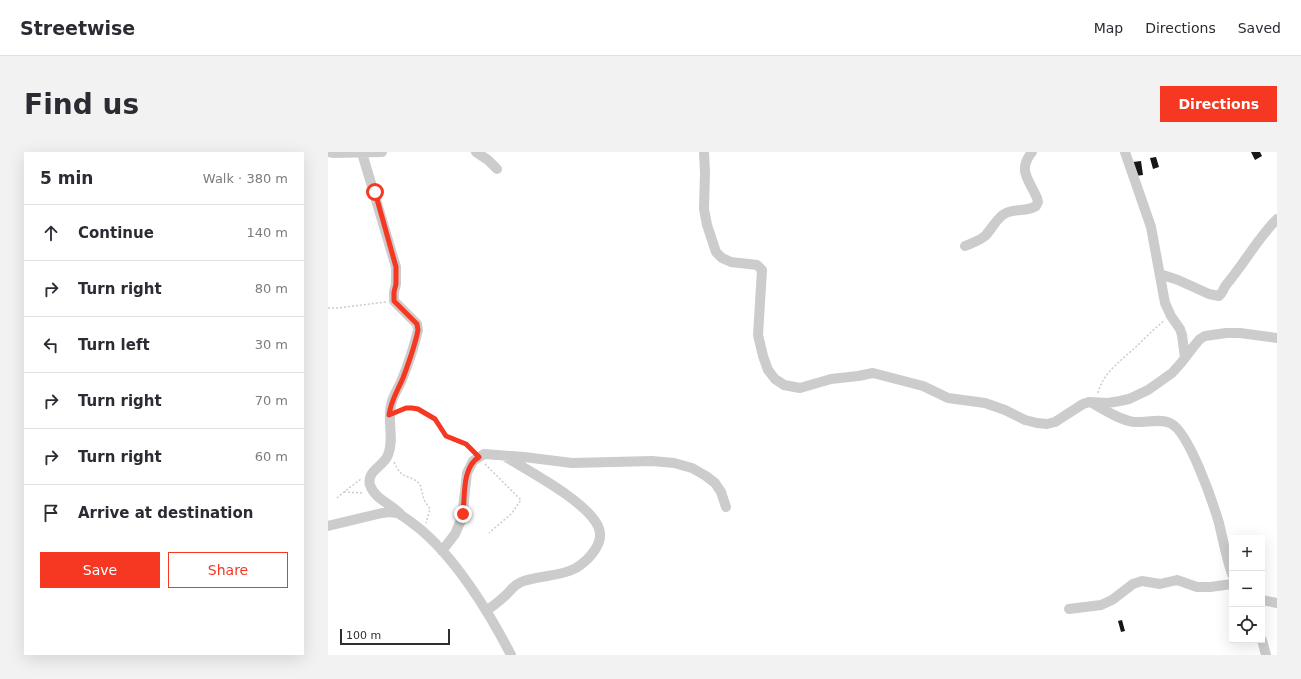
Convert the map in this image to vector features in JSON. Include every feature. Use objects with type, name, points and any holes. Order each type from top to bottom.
[{"type":"street","points":[[328,152],[382,152]]},
{"type":"street","points":[[476,152],[488,160],[497,169]]},
{"type":"street","points":[[704,152],[704,209],[712,241],[716,252],[722,258],[731,262],[757,265],[762,270],[758,335],[762,356],[768,370],[775,379],[784,385],[800,388],[831,379],[873,373],[923,386],[948,398],[985,403],[1005,410],[1025,420],[1046,424],[1062,418],[1082,404],[1094,402],[1108,403],[1129,399],[1148,390],[1172,373],[1200,339],[1205,336],[1240,333],[1277,338]]},
{"type":"street","points":[[965,246],[984,237],[1002,215],[1016,210],[1032,209],[1036,206],[1038,202],[1037,198],[1024,168],[1025,162],[1032,152]]},
{"type":"street","points":[[1125,152],[1151,227],[1165,303],[1171,316],[1180,329],[1185,358]]},
{"type":"street","points":[[362,153],[396,267],[394,301],[417,324],[418,330],[405,372],[392,400],[389,415],[390,446],[387,458],[372,474],[369,479],[370,484],[376,495],[397,509],[402,516],[424,533],[442,550],[476,595],[511,655]]},
{"type":"street","points":[[1160,274],[1184,282],[1209,294],[1219,296],[1226,285],[1240,269],[1262,235],[1277,219]]},
{"type":"street","points":[[1094,402],[1124,419],[1134,422],[1164,421],[1170,423],[1175,426],[1184,436],[1211,500],[1231,571]]},
{"type":"street","points":[[442,550],[460,524],[463,514],[467,473],[473,461],[484,454],[562,460],[572,463],[652,461],[674,463],[692,468],[715,483],[721,492],[726,507]]},
{"type":"street","points":[[486,611],[520,582],[542,576],[567,572],[576,568],[585,562],[593,553],[600,536],[598,527],[592,516],[580,505],[505,456]]},
{"type":"street","points":[[328,526],[382,512],[391,512],[402,516]]},
{"type":"street","points":[[1069,609],[1102,605],[1112,600],[1133,584],[1142,581],[1160,584],[1177,580],[1197,587],[1229,584]]},
{"type":"street","points":[[1265,601],[1277,603]]},
{"type":"street","points":[[1263,643],[1266,655]]},
{"type":"path","points":[[328,308],[394,301]]},
{"type":"path","points":[[1094,402],[1101,385],[1121,359],[1171,316]]},
{"type":"path","points":[[389,415],[406,408],[412,408],[418,409],[435,419],[446,436],[466,444],[521,500],[511,514],[489,533]]},
{"type":"path","points":[[387,458],[392,460],[401,474],[420,484],[424,500],[430,511],[424,533]]},
{"type":"path","points":[[337,498],[356,482],[372,474]]},
{"type":"path","points":[[344,492],[357,492],[368,495]]},
{"type":"building","points":[[1251,152],[1260,152],[1262,156],[1255,160]]},
{"type":"building","points":[[1156,157],[1159,167],[1153,169],[1150,158]]},
{"type":"building","points":[[1141,161],[1143,175],[1135,176],[1133,162]]},
{"type":"building","points":[[1122,620],[1125,631],[1121,632],[1118,621]]},
{"type":"route","points":[[375,192],[396,267],[397,276],[394,301],[417,324],[418,330],[407,367],[398,390],[392,400],[389,415],[406,408],[418,409],[435,419],[446,436],[452,440],[466,444],[479,457],[473,461],[467,473],[463,514]]}]
